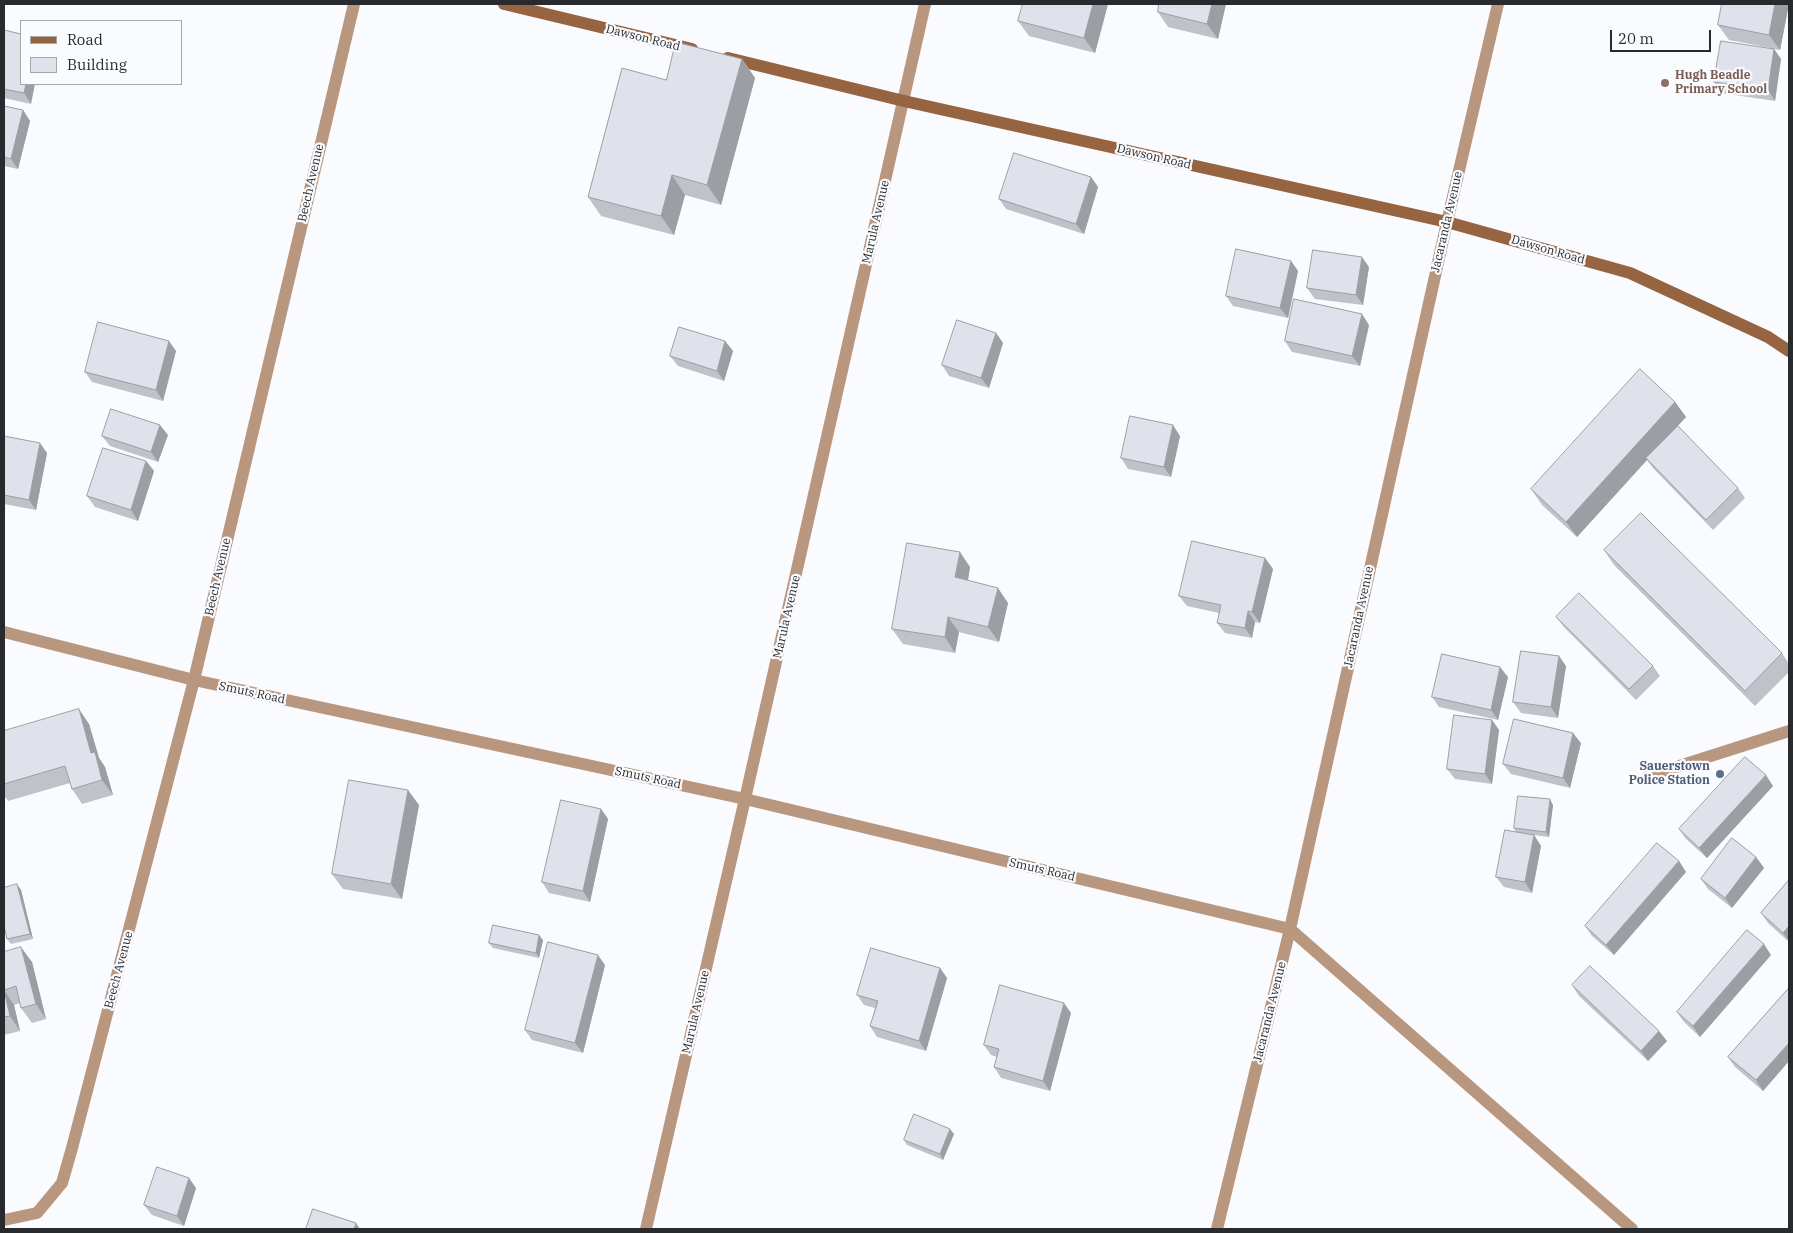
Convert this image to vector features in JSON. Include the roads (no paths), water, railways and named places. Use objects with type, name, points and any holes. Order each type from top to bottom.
[{"type":"street","name":"Beech Avenue","points":[[4,1220],[37,1213],[62,1183],[194,680],[354,4]]},
{"type":"street","name":"Dawson Road","points":[[504,4],[904,101],[1447,222],[1630,273],[1768,337],[1789,352]]},
{"type":"street","name":"Marula Avenue","points":[[646,1229],[925,4]]},
{"type":"street","name":"Jacaranda Avenue","points":[[1217,1229],[1290,929],[1447,222],[1498,4]]},
{"type":"street","name":"Smuts Road","points":[[4,632],[194,680],[745,799],[1290,929]]},
{"type":"street","points":[[1648,776],[1789,731]]},
{"type":"street","points":[[1290,929],[1632,1229]]},
{"type":"place","name":"Hugh Beadle Primary School","points":[[1665,83]]},
{"type":"place","name":"Sauerstown Police Station","points":[[1720,774]]}]
